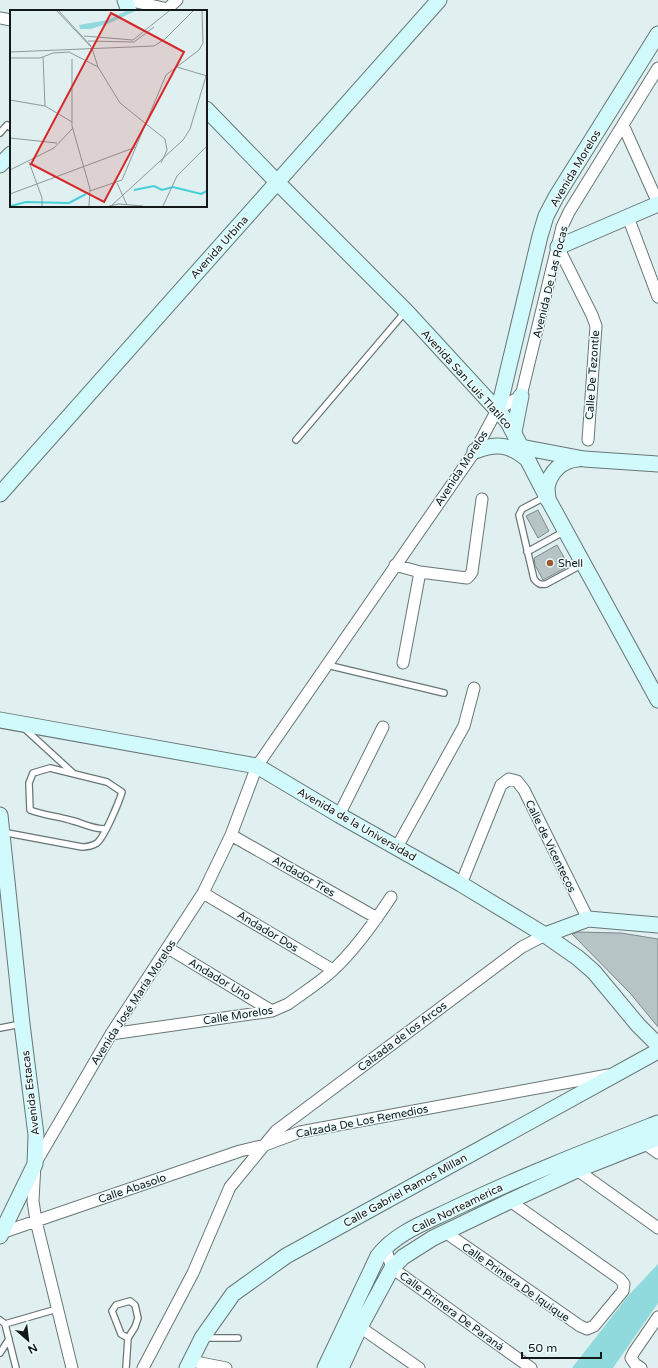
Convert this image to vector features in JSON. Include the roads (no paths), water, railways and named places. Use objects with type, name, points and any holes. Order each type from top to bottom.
[{"type":"main road","points":[[126,0],[129,10]]},
{"type":"main road","name":"Avenida Urbina","points":[[0,494],[439,0]]},
{"type":"main road","name":"Avenida Morelos","points":[[497,410],[546,216],[556,197],[658,34]]},
{"type":"main road","name":"Avenida San Luis Tlatilco","points":[[207,110],[406,311],[508,422],[547,498],[658,700]]},
{"type":"main road","points":[[0,165],[10,155]]},
{"type":"main road","points":[[558,247],[658,203]]},
{"type":"main road","points":[[514,432],[521,396]]},
{"type":"main road","points":[[475,451],[489,446],[503,446],[525,454],[658,464]]},
{"type":"main road","points":[[547,498],[547,488],[551,475],[559,465],[571,460],[584,459]]},
{"type":"main road","name":"Avenida de la Universidad","points":[[0,720],[257,766],[339,815],[461,884],[545,935],[578,958],[594,972],[638,1025],[658,1045]]},
{"type":"main road","name":"Avenida Estacas","points":[[0,815],[22,1024],[36,1126],[34,1164]]},
{"type":"main road","points":[[545,935],[588,919],[658,924]]},
{"type":"main road","name":"Calle Gabriel Ramos Millan","points":[[189,1364],[202,1338],[233,1294],[286,1256],[658,1051]]},
{"type":"main road","name":"Calle Norteamerica","points":[[325,1368],[373,1266],[385,1247],[395,1239],[423,1223],[497,1188],[570,1157],[658,1124]]},
{"type":"main road","name":"Calle Norteamerica","points":[[342,1368],[360,1327],[392,1268],[403,1257],[445,1232],[510,1201],[577,1170],[658,1138]]},
{"type":"main road","name":"Avenida José María Morelos","points":[[0,1234],[34,1164]]},
{"type":"street","points":[[126,0],[167,10],[177,0]]},
{"type":"street","points":[[0,18],[10,20]]},
{"type":"street","name":"Avenida De Las Rocas","points":[[521,396],[562,227],[569,212],[622,124],[658,68]]},
{"type":"street","points":[[622,124],[658,203]]},
{"type":"street","points":[[628,217],[658,297]]},
{"type":"street","name":"Calle De Tezontle","points":[[558,247],[596,326],[588,440]]},
{"type":"street","points":[[497,410],[521,396]]},
{"type":"street","name":"Avenida Morelos","points":[[257,766],[475,451],[497,410]]},
{"type":"street","points":[[395,565],[420,572],[467,578],[472,572],[482,499]]},
{"type":"street","points":[[403,663],[420,572]]},
{"type":"street","points":[[397,847],[464,726],[474,688]]},
{"type":"street","points":[[339,815],[383,727]]},
{"type":"street","name":"Avenida José María Morelos","points":[[34,1164],[111,1034],[203,893],[231,835],[257,766]]},
{"type":"street","name":"Calle de Vicentecos","points":[[461,884],[501,785],[509,779],[517,782],[524,790],[588,919]]},
{"type":"street","name":"Andador Tres","points":[[231,835],[377,918]]},
{"type":"street","name":"Andador Dos","points":[[203,893],[333,970]]},
{"type":"street","name":"Calle Morelos","points":[[111,1034],[272,1011],[288,1004],[333,970],[346,958],[377,918],[391,897]]},
{"type":"street","name":"Calzada de los Arcos","points":[[265,1144],[276,1130],[522,946],[545,935]]},
{"type":"street","name":"Andador Uno","points":[[168,948],[272,1011]]},
{"type":"street","name":"Calzada De Los Remedios","points":[[265,1144],[300,1132],[617,1073]]},
{"type":"street","points":[[644,1143],[658,1154]]},
{"type":"street","points":[[143,1368],[193,1273],[230,1187],[265,1144]]},
{"type":"street","name":"Calle Abasolo","points":[[0,1234],[240,1151],[265,1144]]},
{"type":"street","name":"Avenida Estacas","points":[[34,1164],[33,1201],[36,1221],[72,1368]]},
{"type":"street","points":[[577,1170],[658,1228]]},
{"type":"street","name":"Calle Primera De Iquique","points":[[445,1232],[580,1326],[587,1329],[594,1326],[622,1291],[624,1284],[620,1278],[510,1201]]},
{"type":"street","name":"Calle Primera De Paraná","points":[[385,1247],[392,1268]]},
{"type":"street","name":"Calle Primera De Paraná","points":[[373,1266],[392,1268],[531,1368]]},
{"type":"street","points":[[641,1368],[635,1364],[631,1358],[658,1317]]},
{"type":"street","points":[[360,1327],[419,1368]]},
{"type":"street","points":[[189,1364],[226,1368]]},
{"type":"lane","points":[[0,132],[7,125],[10,127]]},
{"type":"lane","points":[[296,440],[406,311]]},
{"type":"lane","points":[[547,498],[522,509],[518,515],[534,579],[541,585],[546,584],[583,563]]},
{"type":"lane","points":[[527,552],[565,530]]},
{"type":"lane","points":[[326,665],[444,693]]},
{"type":"lane","points":[[20,724],[73,774]]},
{"type":"lane","points":[[2,832],[82,847],[91,846],[98,842],[106,828],[118,804],[122,792],[107,782],[50,768],[32,773],[29,783],[30,810],[44,815],[70,820],[94,829],[106,828]]},
{"type":"lane","points":[[0,1028],[22,1024]]},
{"type":"lane","points":[[126,1368],[128,1338],[135,1327],[138,1318],[135,1305],[130,1301],[116,1305],[112,1311],[122,1334],[128,1338]]},
{"type":"lane","points":[[5,1324],[58,1309]]},
{"type":"lane","points":[[0,1320],[5,1324],[16,1368]]},
{"type":"lane","points":[[202,1338],[238,1338]]},
{"type":"lane","points":[[0,1352],[9,1339]]},
{"type":"place","name":"Shell","points":[[550,563]]}]
